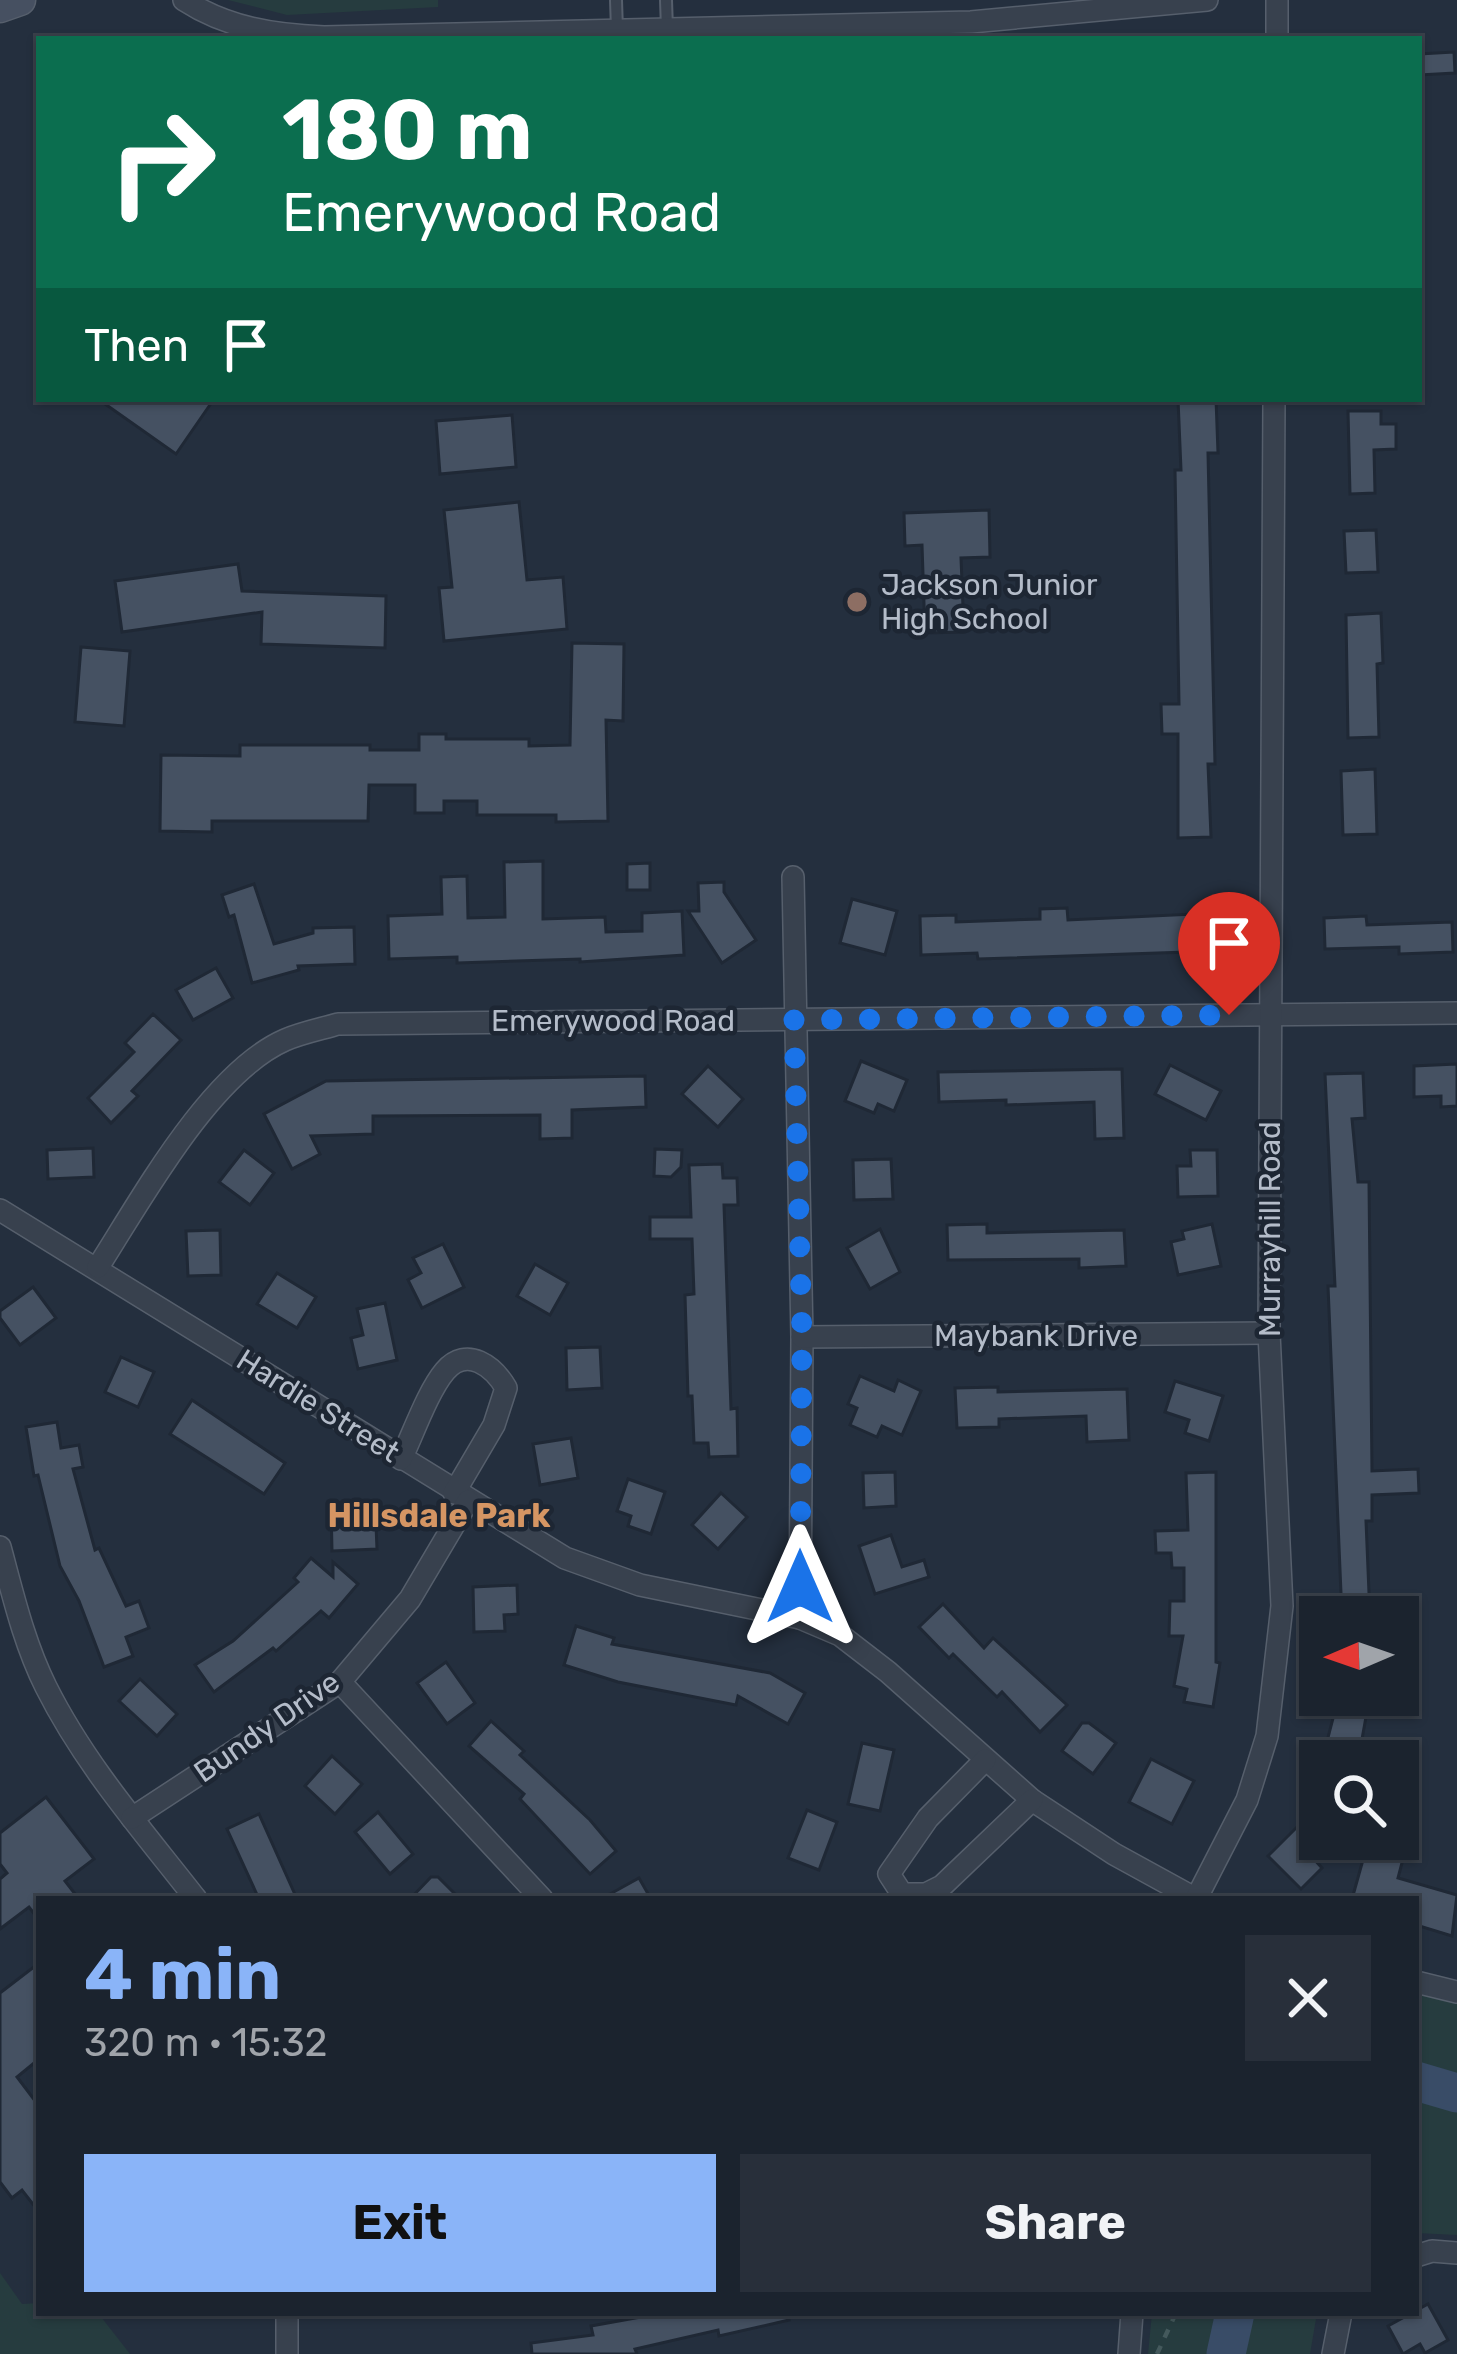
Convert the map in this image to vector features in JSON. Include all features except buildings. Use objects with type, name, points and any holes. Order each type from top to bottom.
[{"type":"main road","points":[[0,7],[20,0]]},
{"type":"street","points":[[184,0],[223,21],[288,36],[971,22],[1207,0]]},
{"type":"street","points":[[1277,0],[1277,36]]},
{"type":"street","name":"Murrayhill Road","points":[[1198,1896],[1247,1800],[1268,1736],[1282,1606],[1269,1333],[1274,402]]},
{"type":"street","points":[[794,877],[802,1337],[800,1618]]},
{"type":"street","name":"Emerywood Road","points":[[98,1267],[191,1123],[235,1076],[282,1041],[338,1024],[1457,1013]]},
{"type":"street","name":"Hardie Street","points":[[0,1210],[565,1558],[640,1585],[800,1618],[840,1635],[889,1672],[1032,1799],[1114,1854],[1191,1896]]},
{"type":"street","name":"Maybank Drive","points":[[802,1337],[1269,1333]]},
{"type":"street","name":"Bundy Drive","points":[[132,1818],[340,1682],[410,1599],[494,1425],[506,1388],[495,1368],[478,1360],[458,1361],[445,1371],[401,1459]]},
{"type":"street","points":[[0,1547],[23,1632],[44,1684],[81,1749],[194,1896]]},
{"type":"street","points":[[340,1682],[539,1896]]},
{"type":"street","points":[[985,1760],[928,1818],[889,1874],[902,1894],[926,1894],[942,1886],[1032,1799]]},
{"type":"street","points":[[1419,1983],[1457,1992]]},
{"type":"street","points":[[1419,2255],[1457,2253]]},
{"type":"street","points":[[287,2316],[287,2354]]},
{"type":"street","points":[[1129,2354],[1132,2316]]},
{"type":"street","points":[[1333,2354],[1340,2316]]},
{"type":"lane","points":[[616,0],[617,30]]},
{"type":"lane","points":[[666,0],[667,29]]},
{"type":"path","points":[[1157,2354],[1175,2316]]},
{"type":"green space","points":[[228,0],[438,0],[438,7],[287,15]]},
{"type":"green space","points":[[1419,1995],[1457,2003],[1457,2235],[1419,2233]]},
{"type":"green space","points":[[0,2273],[22,2304],[36,2303],[36,2316],[100,2316],[130,2354],[0,2354]]},
{"type":"green space","points":[[1152,2316],[1316,2316],[1310,2354],[1148,2354]]},
{"type":"waterway","points":[[1419,2082],[1457,2093]]},
{"type":"waterway","points":[[1226,2354],[1234,2316]]},
{"type":"place","name":"Jackson Junior High School","points":[[857,602]]},
{"type":"district","name":"Hillsdale Park","points":[[439,1515]]},
{"type":"route","points":[[800,1587],[802,1337],[794,1020],[1229,1015]]}]
